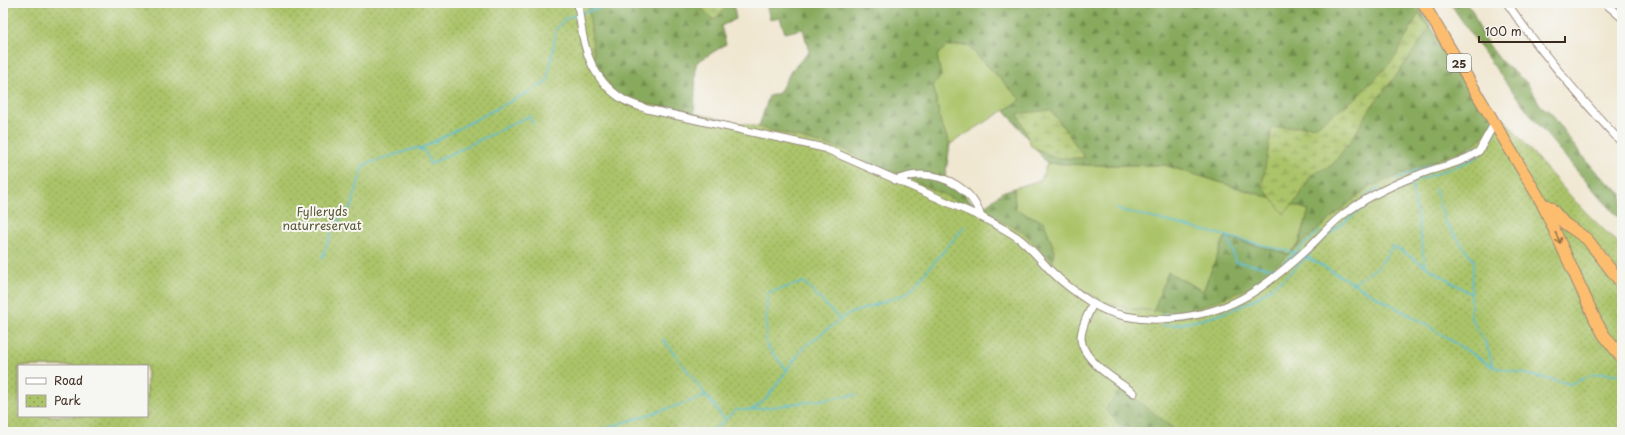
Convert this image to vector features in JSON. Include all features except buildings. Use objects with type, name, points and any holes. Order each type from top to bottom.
[{"type":"highway","name":"25","points":[[1423,3],[1494,124]]},
{"type":"highway","points":[[1494,124],[1542,203],[1596,321],[1622,358]]},
{"type":"highway","points":[[1542,203],[1551,208],[1564,223],[1587,239],[1622,284]]},
{"type":"street","points":[[578,3],[582,33],[592,67],[599,79],[625,101],[647,109],[824,148],[1005,229],[1023,242],[1062,281],[1093,304],[1104,309],[1150,319],[1179,318],[1199,315],[1227,307],[1250,295],[1269,283],[1346,212],[1370,196],[1396,184],[1454,163],[1479,151],[1494,124]]},
{"type":"street","points":[[1507,3],[1543,51],[1622,143]]},
{"type":"street","points":[[1605,3],[1622,18]]},
{"type":"street","points":[[895,180],[918,174],[945,179],[957,185],[970,195],[978,208],[981,217]]},
{"type":"street","points":[[1093,304],[1083,328],[1081,339],[1085,352],[1092,361],[1134,393]]},
{"type":"green space","name":"Fylleryds naturreservat","points":[[3,3],[588,3],[594,58],[616,97],[763,128],[849,151],[866,163],[899,174],[1022,231],[1073,284],[1106,303],[1132,309],[1185,313],[1249,288],[1367,188],[1470,147],[1505,120],[1575,201],[1622,246],[1622,432],[1178,432],[1122,388],[1105,409],[1126,432],[3,432]]},
{"type":"green space","name":"Fylleryds naturreservat","points":[[75,3],[733,3],[736,19],[721,26],[726,44],[696,63],[694,119],[757,132],[769,96],[779,93],[791,71],[809,52],[803,29],[785,33],[780,18],[770,20],[766,3],[1417,3],[1439,40],[1528,156],[1622,432],[3,432],[3,64]],"holes":[[[967,45],[1021,100],[1005,110],[1047,163],[1087,165],[1165,165],[1309,210],[1299,244],[1288,254],[1225,237],[1203,291],[1168,272],[1152,315],[1093,304],[1052,272],[1054,249],[1044,222],[1015,209],[1014,188],[1002,192],[979,211],[957,185],[945,179],[950,144],[941,124],[933,85],[941,76],[937,56],[947,46]]]},
{"type":"green space","points":[[696,3],[730,3],[714,20]]},
{"type":"green space","points":[[1450,3],[1465,3],[1472,10],[1483,37],[1501,61],[1527,83],[1541,106],[1551,113],[1571,142],[1598,174],[1622,194],[1622,221],[1553,143],[1510,88],[1469,32]]},
{"type":"green space","points":[[1419,13],[1429,29],[1401,69],[1371,107],[1352,139],[1332,165],[1311,175],[1299,197],[1284,214],[1262,186],[1272,128],[1316,126],[1356,98],[1394,59]]},
{"type":"green space","points":[[967,45],[1021,100],[950,144],[941,124],[933,85],[941,76],[937,56],[947,46]]},
{"type":"green space","points":[[1051,110],[1085,158],[1057,158],[1031,146],[1018,114]]},
{"type":"green space","points":[[1047,163],[1087,165],[1165,165],[1309,210],[1299,244],[1288,254],[1225,237],[1203,291],[1152,316],[1121,310],[1062,281],[1015,209],[1014,188],[1041,180]]},
{"type":"waterway","points":[[132,3],[135,5],[138,3]]},
{"type":"waterway","points":[[582,13],[616,3]]},
{"type":"waterway","points":[[420,149],[547,82],[556,29],[566,18],[577,15]]},
{"type":"waterway","points":[[322,258],[334,226],[352,206],[363,165],[416,148],[425,151],[430,164],[529,116],[533,124]]},
{"type":"waterway","points":[[1489,139],[1495,134]]},
{"type":"waterway","points":[[1396,180],[1419,169],[1456,157],[1479,146]]},
{"type":"waterway","points":[[1161,326],[1187,323],[1212,317],[1248,303],[1278,283],[1308,257],[1312,249],[1348,219],[1368,205],[1399,188],[1479,156]]},
{"type":"waterway","points":[[1412,184],[1425,265]]},
{"type":"waterway","points":[[1364,196],[1380,188]]},
{"type":"waterway","points":[[1435,189],[1445,222],[1474,261],[1471,294],[1471,318],[1487,346],[1493,366]]},
{"type":"waterway","points":[[1116,209],[1299,254]]},
{"type":"waterway","points":[[663,339],[725,420],[735,410],[751,410],[766,399],[803,348],[846,315],[908,293],[965,226]]},
{"type":"waterway","points":[[1261,282],[1320,231]]},
{"type":"waterway","points":[[1228,236],[1236,262],[1276,269]]},
{"type":"waterway","points":[[1353,284],[1379,266],[1393,246],[1471,294]]},
{"type":"waterway","points":[[1303,255],[1425,324],[1493,367],[1571,384],[1591,375],[1603,373],[1622,375]]},
{"type":"waterway","points":[[787,370],[766,345],[767,293],[804,282],[840,320]]},
{"type":"waterway","points":[[1161,315],[1175,314]]},
{"type":"waterway","points":[[751,410],[856,395]]},
{"type":"waterway","points":[[600,430],[707,396]]},
{"type":"waterway","points":[[711,432],[723,422]]}]
